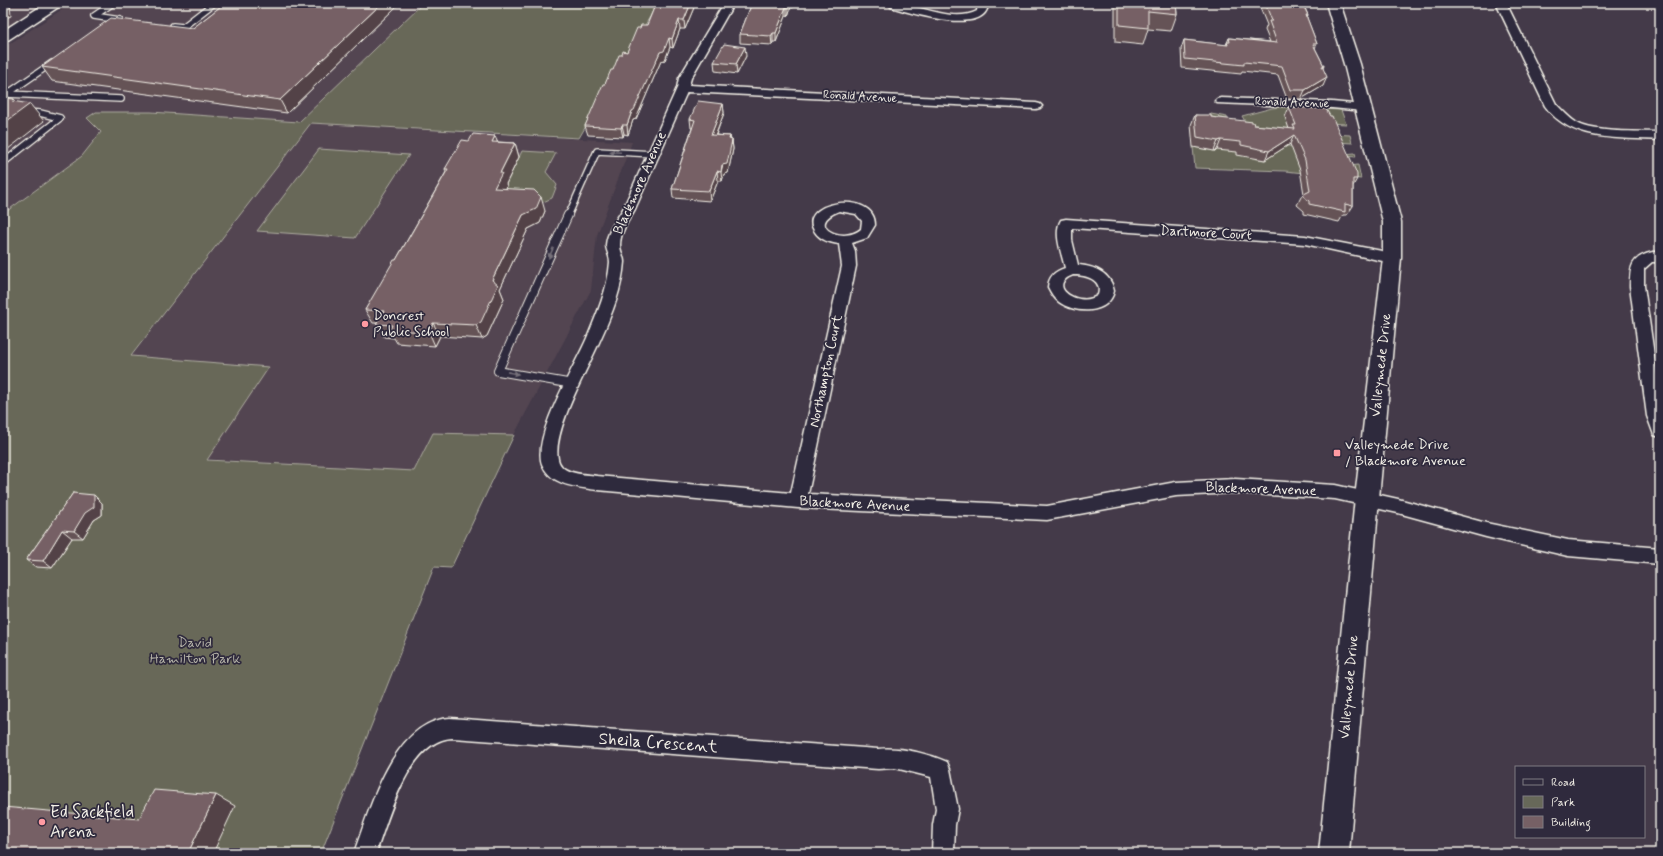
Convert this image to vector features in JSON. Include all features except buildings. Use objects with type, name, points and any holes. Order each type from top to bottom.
[{"type":"street","points":[[3,37],[54,3]]},
{"type":"street","name":"Blackmore Avenue","points":[[729,3],[685,78],[683,88],[654,154],[629,209],[618,227],[613,245],[617,261],[610,298],[594,338],[553,427],[549,446],[550,463],[560,475],[570,479],[596,483],[798,501],[1047,512],[1176,489],[1235,486],[1335,492],[1367,498],[1486,530],[1568,548],[1660,556]]},
{"type":"street","points":[[895,5],[928,14],[972,16],[979,14],[982,10],[983,3]]},
{"type":"street","name":"Valleymede Drive","points":[[1333,3],[1352,64],[1392,222],[1392,258],[1367,498],[1334,853]]},
{"type":"street","points":[[1502,3],[1524,53],[1551,106],[1562,117],[1574,126],[1591,132],[1660,136]]},
{"type":"street","name":"Ronald Avenue","points":[[683,88],[1036,106]]},
{"type":"street","name":"Ronald Avenue","points":[[1221,101],[1332,105],[1363,108]]},
{"type":"street","name":"Dartmore Court","points":[[1072,270],[1065,240],[1066,223],[1114,228],[1305,240],[1392,258]]},
{"type":"street","name":"Northampton Court","points":[[798,501],[849,266],[848,251],[845,241]]},
{"type":"street","points":[[1660,257],[1650,256],[1643,260],[1636,268],[1637,286],[1655,416],[1660,431]]},
{"type":"street","name":"Sheila Crescent","points":[[365,853],[392,782],[406,757],[423,738],[441,729],[466,728],[878,759],[895,758],[940,769],[947,809],[944,825],[943,853]]},
{"type":"lane","points":[[113,3],[94,16],[125,20]]},
{"type":"lane","points":[[169,26],[183,27],[214,3]]},
{"type":"lane","points":[[108,23],[114,19]]},
{"type":"lane","points":[[5,94],[57,59]]},
{"type":"lane","points":[[5,94],[121,99]]},
{"type":"lane","points":[[3,163],[60,118],[40,113],[18,112]]},
{"type":"lane","points":[[573,384],[498,371],[597,151],[654,154]]},
{"type":"shaded area","points":[[3,3],[42,3],[3,31]]},
{"type":"shaded area","points":[[72,3],[423,3],[299,122],[151,112],[96,112],[101,132],[82,156],[3,214],[3,48]]},
{"type":"shaded area","name":"Doncrest Public School","points":[[311,123],[632,142],[597,235],[591,290],[514,435],[433,433],[414,472],[207,459],[131,357]]},
{"type":"green space","name":"David Hamilton Park","points":[[423,3],[658,3],[579,138],[311,123],[131,356],[269,367],[207,460],[414,471],[433,433],[514,435],[451,568],[434,567],[321,853],[3,853],[3,214],[82,156],[101,132],[87,118],[96,112],[151,112],[299,122]]},
{"type":"green space","points":[[1281,107],[1341,110],[1346,124],[1327,123],[1316,133],[1350,135],[1352,143],[1289,135],[1291,139],[1280,138],[1282,145],[1343,154],[1355,153],[1356,157],[1345,156],[1349,166],[1358,165],[1361,179],[1285,171],[1195,168],[1193,147],[1214,151],[1217,150],[1209,118],[1211,114],[1227,117],[1228,130],[1252,156],[1257,159],[1265,160],[1242,116]]},
{"type":"green space","points":[[319,149],[409,155],[355,238],[257,231]]},
{"type":"green space","points":[[522,151],[556,153],[546,172],[557,185],[552,198],[539,204],[496,208],[505,186]]},
{"type":"place","name":"Doncrest Public School","points":[[365,324]]},
{"type":"place","name":"Valleymede Drive / Blackmore Avenue","points":[[1337,453]]},
{"type":"place","name":"Ed Sackfield Arena","points":[[42,822]]}]
